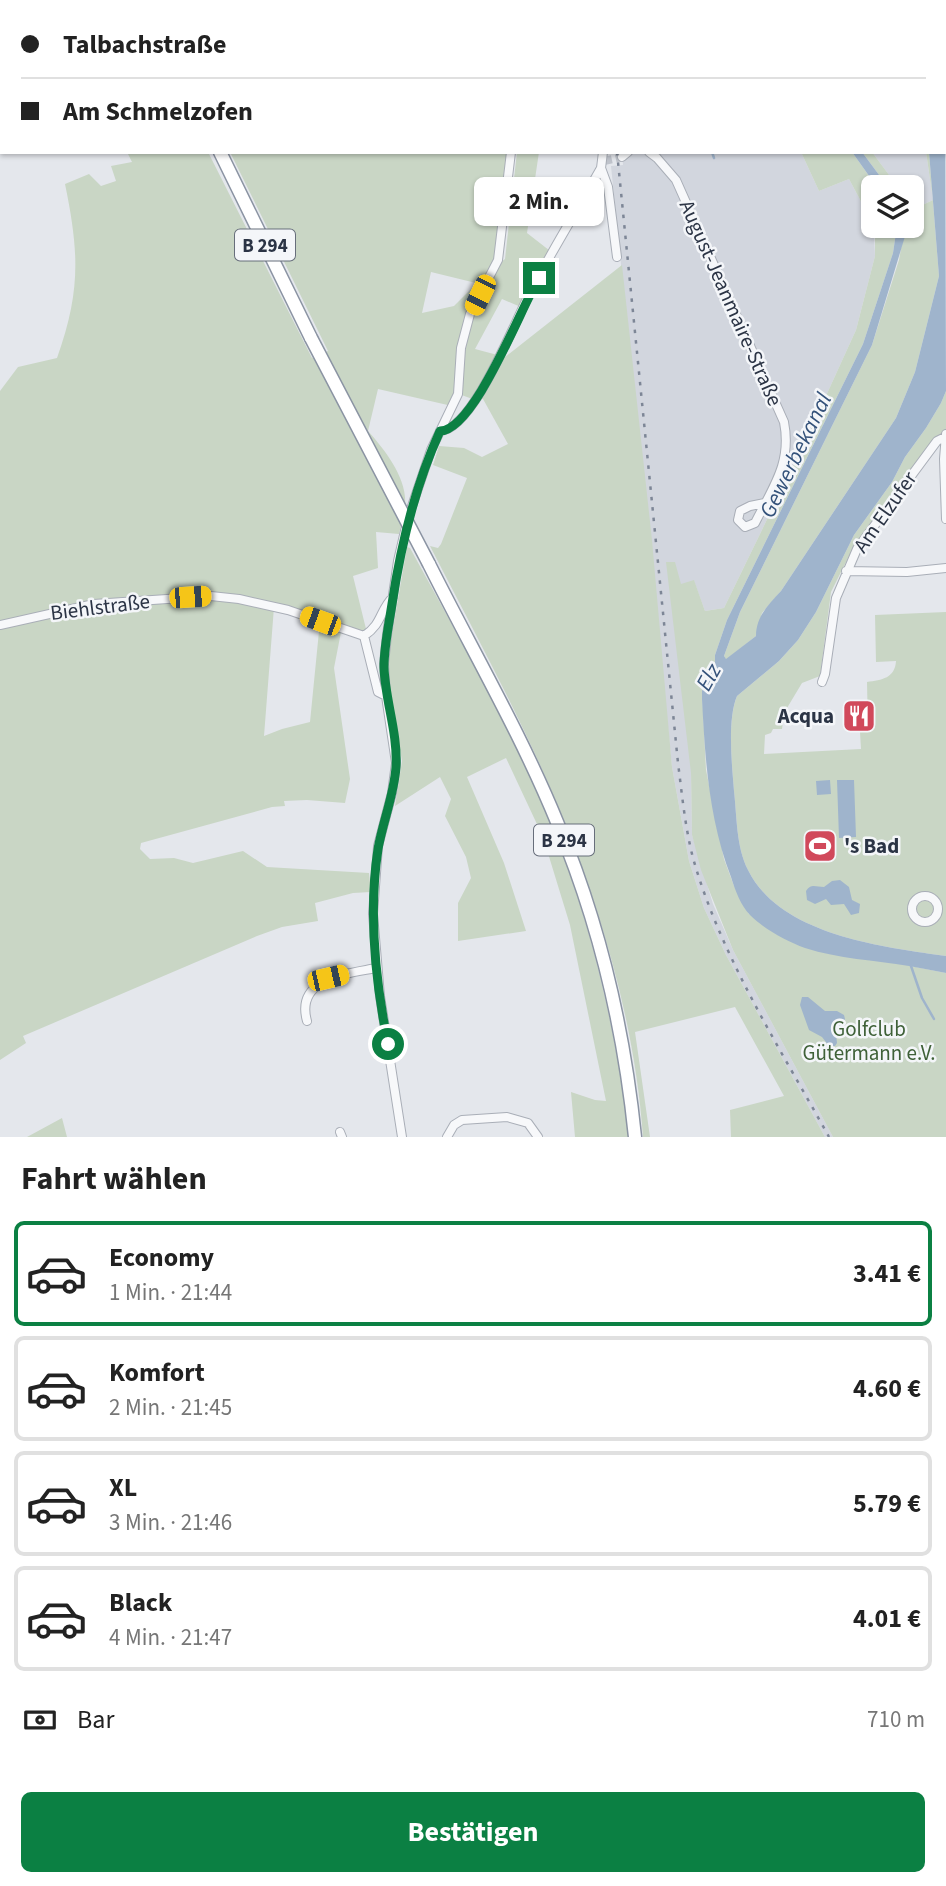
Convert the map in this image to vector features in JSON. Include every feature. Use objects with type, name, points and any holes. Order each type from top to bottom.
[{"type":"highway","name":"B 294","points":[[221,154],[311,338],[539,781],[572,862],[611,988],[627,1071],[635,1137]]},
{"type":"street","points":[[402,1137],[376,968],[373,889],[379,846],[393,793],[396,763],[384,664],[398,561],[408,518],[422,474],[458,394],[461,348],[470,314],[498,260],[511,154]]},
{"type":"street","points":[[440,431],[447,431],[460,421],[490,377],[530,292],[601,168],[603,154]]},
{"type":"street","name":"August-Jeanmaire-Straße","points":[[652,154],[676,180],[784,422],[788,440],[787,454],[765,503]]},
{"type":"street","points":[[601,168],[608,187],[617,257]]},
{"type":"street","points":[[946,436],[946,519]]},
{"type":"street","name":"Am Elzufer","points":[[822,682],[836,598],[846,571],[870,528],[937,441],[946,436]]},
{"type":"street","points":[[846,571],[907,572],[946,568]]},
{"type":"street","name":"Biehlstraße","points":[[0,625],[94,604],[211,596],[288,610],[364,636]]},
{"type":"street","points":[[386,696],[378,692],[364,636],[377,627],[386,603],[393,597]]},
{"type":"street","points":[[307,1021],[303,1009],[305,1002],[321,982],[328,978],[376,968]]},
{"type":"street","points":[[447,1135],[462,1120],[507,1117],[528,1123],[538,1137]]},
{"type":"shaded area","points":[[622,154],[802,154],[819,191],[849,179],[861,202],[861,238],[874,238],[875,256],[856,330],[724,608],[705,611],[694,581],[692,835],[713,904],[733,950],[833,1137],[825,1137],[726,955],[704,908],[689,861],[672,767],[611,166],[623,165]]},
{"type":"shaded area","points":[[873,154],[926,154],[933,200],[924,204],[924,175],[889,175]]},
{"type":"green space","points":[[128,154],[209,154],[312,358],[328,351],[231,154],[511,154],[496,266],[505,259],[517,154],[539,154],[527,233],[554,254],[523,308],[502,299],[475,349],[505,357],[622,265],[652,540],[672,767],[689,861],[704,908],[726,955],[825,1137],[731,1137],[730,1110],[784,1096],[735,1007],[635,1032],[650,1137],[643,1137],[639,1094],[624,1007],[587,880],[526,735],[430,546],[438,548],[441,544],[467,478],[433,465],[439,446],[464,448],[482,457],[508,444],[483,399],[475,400],[459,394],[452,406],[378,389],[368,431],[399,475],[405,506],[399,534],[376,532],[378,568],[353,576],[365,633],[342,627],[334,668],[350,779],[345,803],[284,801],[285,806],[272,807],[141,843],[140,849],[150,859],[174,858],[193,863],[243,851],[267,867],[369,873],[371,892],[353,893],[315,903],[318,921],[282,927],[257,936],[23,1036],[26,1043],[0,1060],[0,391],[18,367],[57,358],[70,312],[75,271],[73,230],[65,184],[89,174],[101,186],[116,181],[111,166],[132,162]],"holes":[[[431,272],[476,283],[454,306],[422,313]],[[274,607],[320,621],[310,722],[264,736]]]},
{"type":"green space","points":[[802,154],[853,154],[868,175],[861,175],[861,202],[849,179],[819,191]]},
{"type":"green space","points":[[863,154],[873,154],[889,175],[879,175]]},
{"type":"green space","points":[[926,154],[929,154],[933,198]]},
{"type":"green space","points":[[933,200],[939,276],[915,372],[896,418],[781,591],[762,613],[756,636],[726,660],[724,656],[740,612],[872,345],[899,260],[903,238],[924,238],[924,204]]},
{"type":"green space","name":"Golfclub Gütermann e.V.","points":[[875,238],[895,238],[893,253],[863,344],[727,620],[715,655],[715,666],[702,691],[706,770],[724,859],[749,914],[911,966],[946,973],[946,1137],[833,1137],[733,950],[701,870],[692,835],[691,773],[666,562],[675,562],[681,584],[694,580],[705,611],[724,608],[856,330],[875,256]]},
{"type":"green space","points":[[946,391],[946,434],[882,513],[879,510],[850,554],[831,592],[820,676],[802,683],[784,713],[782,729],[773,729],[765,735],[764,754],[861,749],[860,732],[868,731],[867,682],[890,675],[896,661],[876,662],[875,615],[946,612],[946,956],[893,948],[835,934],[783,910],[763,892],[748,870],[741,851],[731,743],[732,718],[737,696],[779,661],[798,640],[816,612],[854,535],[892,482]]},
{"type":"green space","points":[[407,547],[410,548],[501,717],[529,774],[566,862],[594,951],[605,997],[629,1137],[575,1137],[571,1092],[606,1101],[570,925],[543,837],[506,758],[467,777],[504,863],[526,931],[458,941],[458,903],[471,878],[466,857],[445,816],[451,799],[440,777],[395,806],[402,761],[389,685],[388,657]]},
{"type":"green space","points":[[62,1118],[67,1137],[27,1137]]},
{"type":"water","points":[[853,154],[863,154],[879,175],[868,175]]},
{"type":"water","points":[[929,154],[945,154],[946,391],[892,482],[854,535],[816,612],[798,640],[779,661],[737,696],[732,717],[731,743],[741,851],[748,870],[763,892],[783,910],[835,934],[893,948],[946,956],[946,973],[818,952],[790,942],[750,915],[736,892],[718,834],[707,767],[702,699],[702,691],[715,666],[715,655],[727,620],[863,344],[893,253],[895,238],[904,238],[872,345],[740,612],[724,656],[726,659],[756,636],[758,623],[764,612],[781,591],[896,418],[915,372],[939,276]]},
{"type":"water","points":[[830,780],[831,794],[817,795],[816,781]]},
{"type":"water","points":[[837,780],[854,780],[856,837],[839,838]]},
{"type":"water","points":[[840,880],[849,887],[852,900],[860,904],[859,913],[851,915],[844,904],[831,905],[826,899],[815,904],[807,900],[806,891],[810,887],[824,887],[832,881]]},
{"type":"water","points":[[802,997],[808,997],[825,1011],[837,1011],[844,1015],[845,1019],[836,1034],[835,1046],[829,1046],[822,1037],[809,1030],[800,1005]]},
{"type":"waterway","name":"Gewerbekanal","points":[[713,154],[714,158]]},
{"type":"waterway","points":[[911,966],[922,998],[934,1019]]},
{"type":"tunnel","points":[[604,161],[622,157]]},
{"type":"railway","points":[[617,154],[678,763],[690,846],[705,895],[735,966],[829,1137]]},
{"type":"place","name":"Acqua","points":[[859,716]]},
{"type":"place","name":"'s Bad","points":[[820,846]]},
{"type":"route","points":[[388,1044],[374,950],[373,889],[379,846],[393,793],[396,763],[384,664],[398,561],[422,474],[440,431],[454,427],[479,395],[539,278]]},
{"type":"water label","name":"Elz","points":[[708,677]]}]
